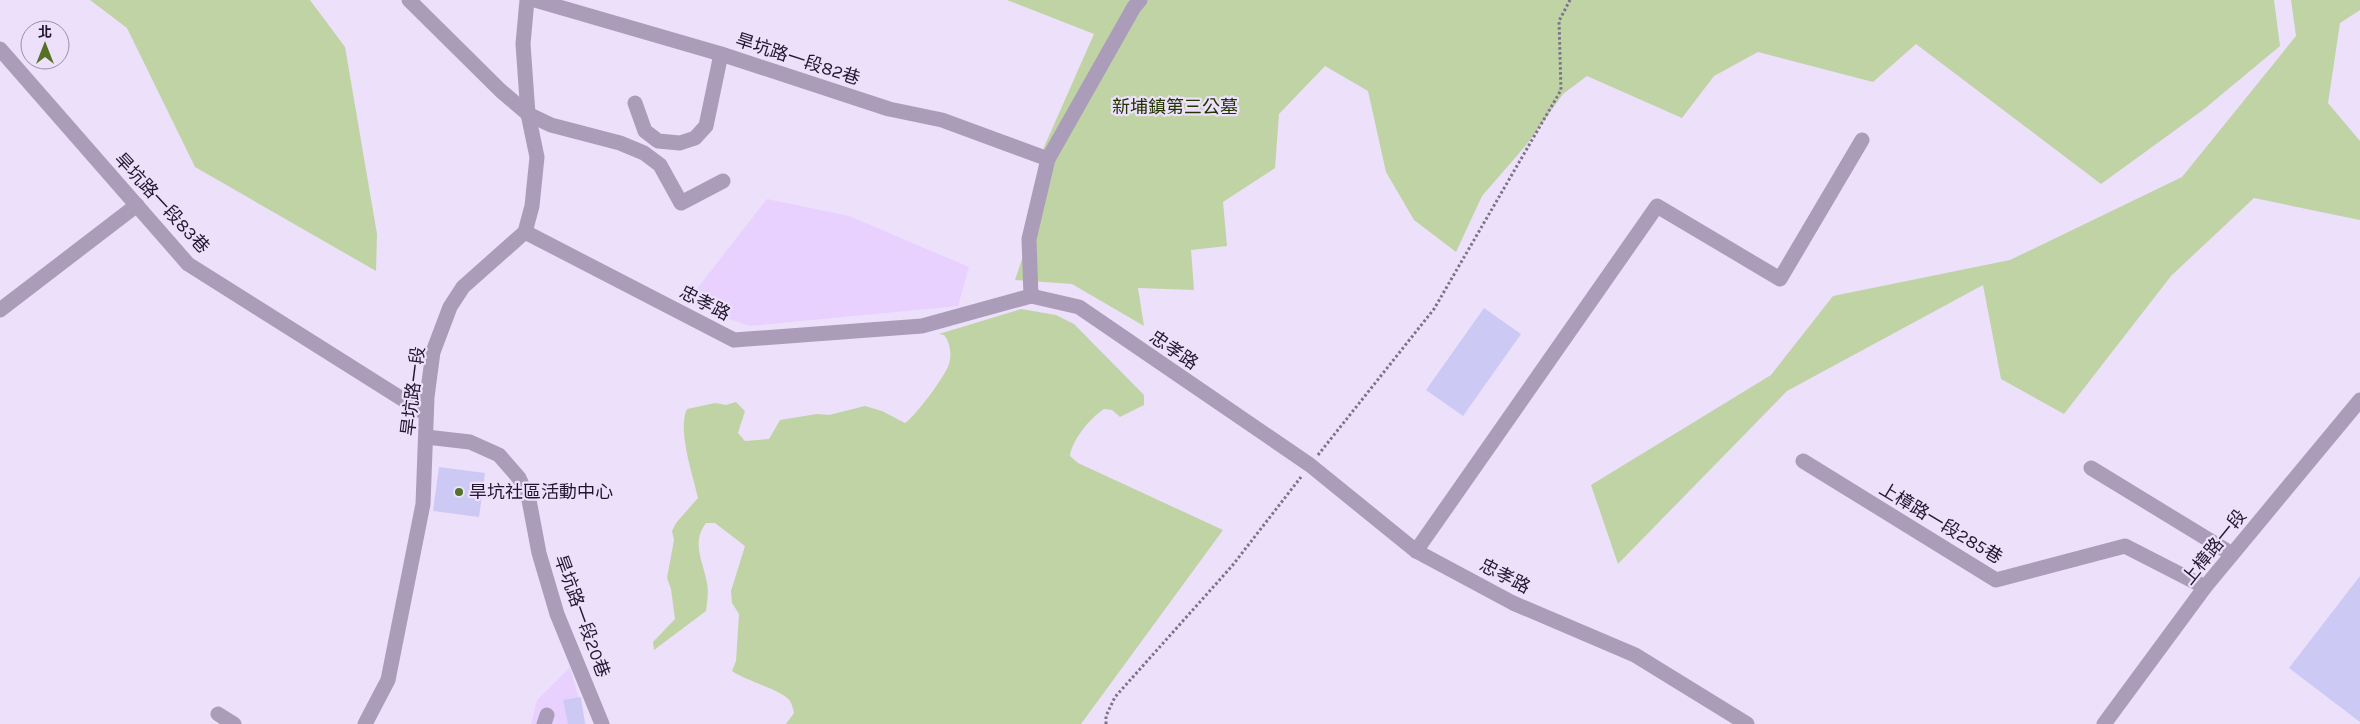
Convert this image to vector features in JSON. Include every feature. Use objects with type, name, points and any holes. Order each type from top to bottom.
[{"type":"street","points":[[409,0],[501,91],[528,114],[551,125],[620,143],[644,153],[660,165],[682,203],[723,181]]},
{"type":"street","points":[[525,232],[532,206],[537,157],[528,114],[523,44],[528,0]]},
{"type":"street","name":"旱坑路一段82巷","points":[[535,0],[722,54],[889,109],[942,120],[1048,159]]},
{"type":"street","points":[[1031,296],[1029,239],[1048,159],[1134,7],[1140,0]]},
{"type":"street","name":"旱坑路一段83巷","points":[[0,49],[188,264],[426,414]]},
{"type":"street","points":[[635,103],[644,131],[658,141],[680,143],[695,138],[706,126],[722,54]]},
{"type":"street","points":[[1416,551],[1657,206],[1780,279],[1862,140]]},
{"type":"street","points":[[0,310],[137,205]]},
{"type":"street","name":"忠孝路","points":[[525,232],[734,340],[922,326],[1031,296],[1079,307],[1310,465],[1416,551],[1513,603],[1635,655],[1747,724]]},
{"type":"street","name":"旱坑路一段","points":[[365,724],[388,680],[423,504],[426,414],[433,352],[450,307],[463,287],[525,232]]},
{"type":"street","name":"上樟路一段","points":[[2104,724],[2205,587],[2360,400]]},
{"type":"street","name":"旱坑路一段20巷","points":[[426,437],[470,442],[499,455],[519,478],[529,500],[539,553],[557,614],[602,724]]},
{"type":"street","name":"上樟路一段285巷","points":[[1803,461],[1996,580],[2126,546],[2205,587]]},
{"type":"street","points":[[2091,468],[2232,554]]},
{"type":"street","points":[[218,714],[234,724]]},
{"type":"path","points":[[1106,724],[1106,716],[1115,697],[1232,566],[1434,309],[1562,90],[1559,21],[1570,0]]},
{"type":"shaded area","points":[[767,199],[849,216],[969,267],[958,306],[750,326],[723,317],[689,299]]},
{"type":"shaded area","points":[[570,667],[586,724],[531,724],[537,700]]},
{"type":"green space","points":[[90,0],[310,0],[345,47],[377,234],[376,271],[195,167],[127,28]]},
{"type":"green space","name":"新埔鎮第三公墓","points":[[1007,0],[2274,0],[2280,46],[2203,110],[2101,184],[1916,44],[1873,82],[1758,52],[1714,76],[1682,118],[1587,76],[1563,94],[1527,144],[1482,196],[1456,252],[1414,220],[1386,172],[1368,91],[1325,66],[1279,114],[1275,168],[1223,202],[1227,246],[1191,250],[1194,290],[1138,288],[1144,326],[1072,284],[1015,280],[1025,250],[1041,154],[1094,34]]},
{"type":"green space","points":[[2291,0],[2360,0],[2360,10],[2340,23],[2328,103],[2360,141],[2360,220],[2254,198],[2171,276],[2064,414],[2001,379],[1983,285],[1787,391],[1618,564],[1591,485],[1771,375],[1833,296],[2010,260],[2182,177],[2296,36]]},
{"type":"green space","points":[[1021,309],[1056,315],[1074,324],[1144,395],[1144,405],[1120,417],[1112,410],[1104,409],[1099,413],[1078,436],[1070,456],[1078,463],[1223,530],[1081,724],[786,724],[794,713],[790,701],[786,697],[732,671],[736,661],[739,614],[732,603],[731,591],[745,546],[715,523],[706,523],[699,538],[699,552],[708,586],[706,611],[654,650],[653,642],[675,619],[671,589],[667,578],[674,540],[672,531],[676,523],[698,498],[685,440],[684,418],[687,409],[715,403],[726,405],[736,402],[745,411],[738,433],[745,441],[769,439],[780,420],[817,414],[829,415],[865,406],[882,411],[905,423],[916,413],[930,395],[949,364],[949,345],[944,335],[939,334]]},
{"type":"building","points":[[1484,308],[1521,334],[1463,416],[1426,390]]},
{"type":"building","name":"旱坑社區活動中心","points":[[439,467],[485,473],[479,517],[433,511]]},
{"type":"building","points":[[2360,576],[2360,722],[2289,668]]},
{"type":"building","points":[[581,697],[585,724],[568,724],[563,700]]},
{"type":"place","name":"旱坑社區活動中心","points":[[459,492]]}]
